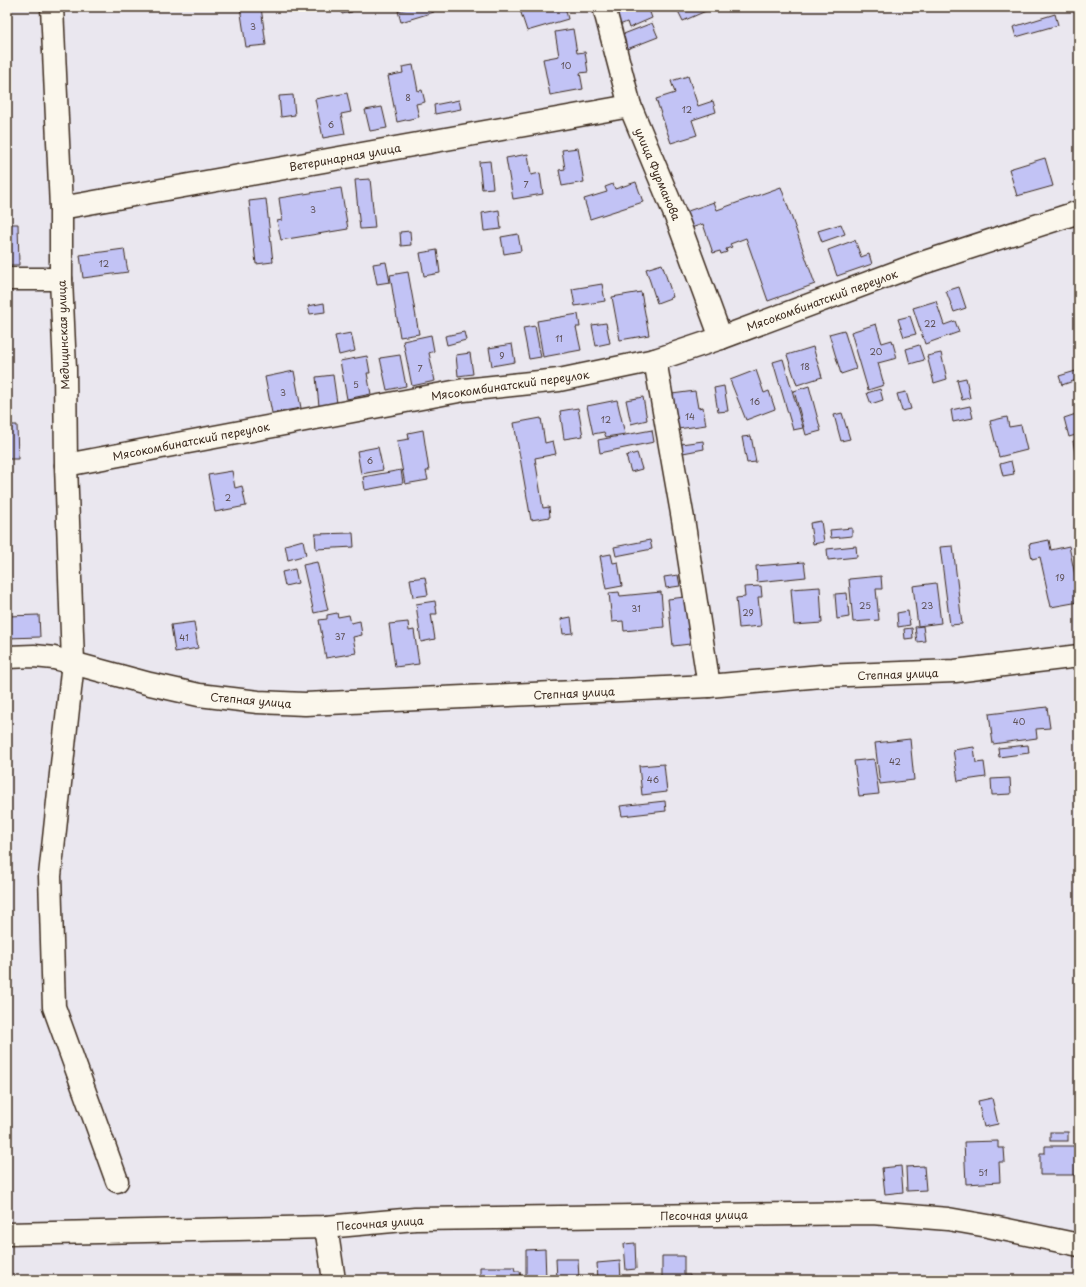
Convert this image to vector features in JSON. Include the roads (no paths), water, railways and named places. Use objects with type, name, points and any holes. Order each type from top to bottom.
[{"type":"street","name":"Медицинская улица","points":[[52,7],[61,208],[61,279],[73,662],[50,876],[54,1007],[117,1180]]},
{"type":"street","name":"улица Фурманова","points":[[604,7],[630,106],[679,224],[720,338]]},
{"type":"street","name":"Ветеринарная улица","points":[[61,208],[630,106]]},
{"type":"street","name":"Мясокомбинатский переулок","points":[[66,465],[464,390],[559,380],[655,360],[720,338],[916,265],[1079,212]]},
{"type":"street","points":[[7,279],[61,279]]},
{"type":"street","points":[[655,360],[710,686]]},
{"type":"street","name":"Степная улица","points":[[7,658],[34,656],[54,658],[150,684],[199,695],[258,702],[305,704],[710,686],[821,676],[955,672],[1079,656]]},
{"type":"street","name":"Песочная улица","points":[[7,1234],[326,1227],[415,1219],[872,1213],[948,1219],[1079,1245]]},
{"type":"street","points":[[326,1227],[334,1280]]}]
